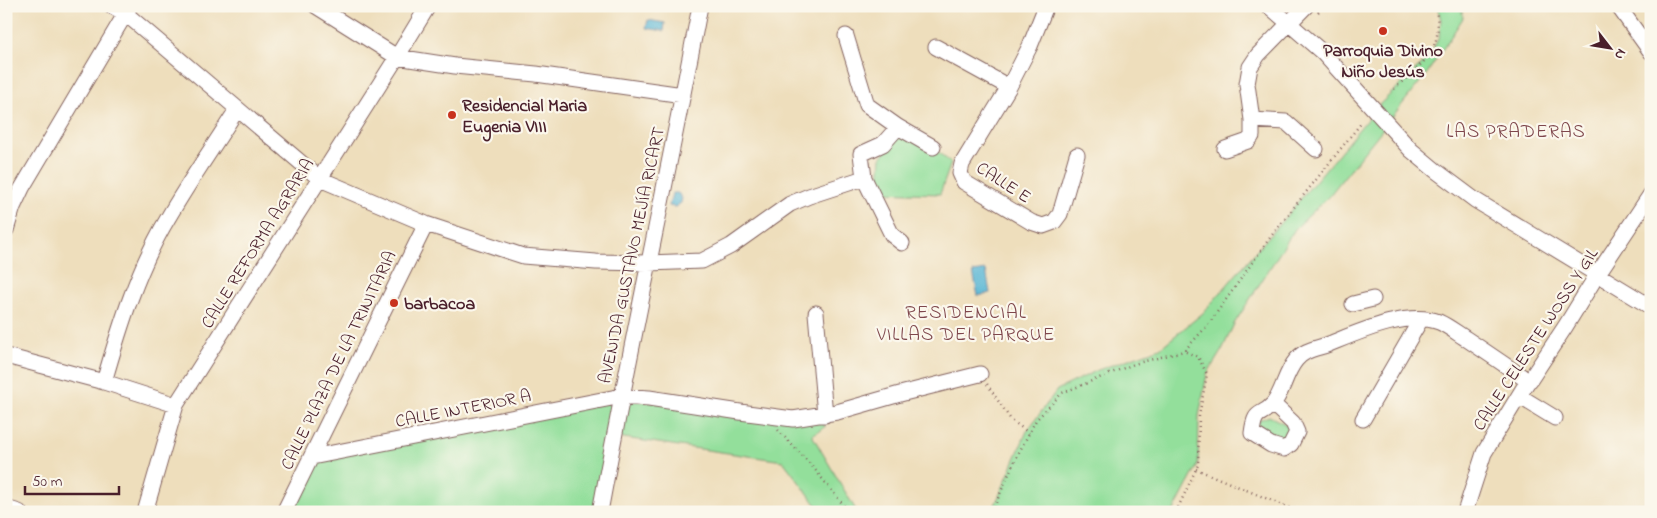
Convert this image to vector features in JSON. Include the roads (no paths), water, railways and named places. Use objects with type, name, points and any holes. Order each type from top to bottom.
[{"type":"street","points":[[112,6],[128,10],[235,107],[320,179],[426,224],[522,256],[596,262],[702,261],[731,246],[790,204],[864,178]]},
{"type":"street","points":[[316,6],[397,57],[455,66],[536,74],[683,96]]},
{"type":"street","name":"CALLE REFORMA AGRARIA","points":[[145,512],[176,405],[428,6]]},
{"type":"street","name":"AVENIDA GUSTAVO MEJÍA RICART","points":[[600,512],[621,398],[700,6]]},
{"type":"street","name":"CALLE E","points":[[1046,6],[1030,46],[1009,87],[962,164],[960,173],[964,182],[1031,222],[1044,226],[1054,222],[1060,214],[1077,155]]},
{"type":"street","points":[[1269,6],[1322,52],[1411,150],[1430,166],[1475,200],[1651,307]]},
{"type":"street","points":[[1225,149],[1248,141],[1252,136],[1252,120],[1247,84],[1250,67],[1258,55],[1306,6]]},
{"type":"street","points":[[1618,6],[1651,52]]},
{"type":"street","points":[[6,230],[22,188],[128,10]]},
{"type":"street","points":[[846,36],[867,106],[933,147]]},
{"type":"street","points":[[936,47],[1009,87]]},
{"type":"street","points":[[104,382],[125,314],[154,243],[234,114],[235,107]]},
{"type":"street","points":[[1252,120],[1286,122],[1316,149]]},
{"type":"street","points":[[898,127],[882,144],[861,154],[864,178],[892,235],[902,243]]},
{"type":"street","name":"CALLE CELESTE WOSS Y GIL","points":[[1464,512],[1484,453],[1596,275],[1651,194]]},
{"type":"street","name":"CALLE PLAZA DE LA TRINITARIA","points":[[284,512],[426,224]]},
{"type":"street","points":[[1353,304],[1373,299]]},
{"type":"street","points":[[816,313],[825,415]]},
{"type":"street","points":[[1273,404],[1295,361],[1308,350],[1324,346],[1367,329],[1404,320],[1421,319],[1439,322],[1498,359],[1528,381]]},
{"type":"street","points":[[1363,419],[1421,319]]},
{"type":"street","points":[[6,356],[104,382],[176,405]]},
{"type":"street","points":[[621,398],[649,398],[793,419],[825,415],[980,374]]},
{"type":"street","points":[[1519,396],[1555,418]]},
{"type":"street","points":[[621,398],[768,419]]},
{"type":"street","name":"CALLE INTERIOR A","points":[[312,457],[621,398]]},
{"type":"street","points":[[6,508],[19,512]]},
{"type":"water","points":[[648,20],[665,23],[664,31],[646,28]]},
{"type":"water","points":[[672,193],[678,193],[682,198],[681,203],[675,207],[669,206]]},
{"type":"water","points":[[986,270],[990,293],[978,296],[973,272]]},
{"type":"place","name":"Parroquia Divino Niño Jesús","points":[[1383,31]]},
{"type":"place","name":"Residencial Maria Eugenia VIII","points":[[452,115]]},
{"type":"place","name":"barbacoa","points":[[394,303]]},
{"type":"district","name":"LAS PRADERAS","points":[[1516,130]]},
{"type":"district","name":"RESIDENCIAL VILLAS DEL PARQUE","points":[[966,322]]}]
